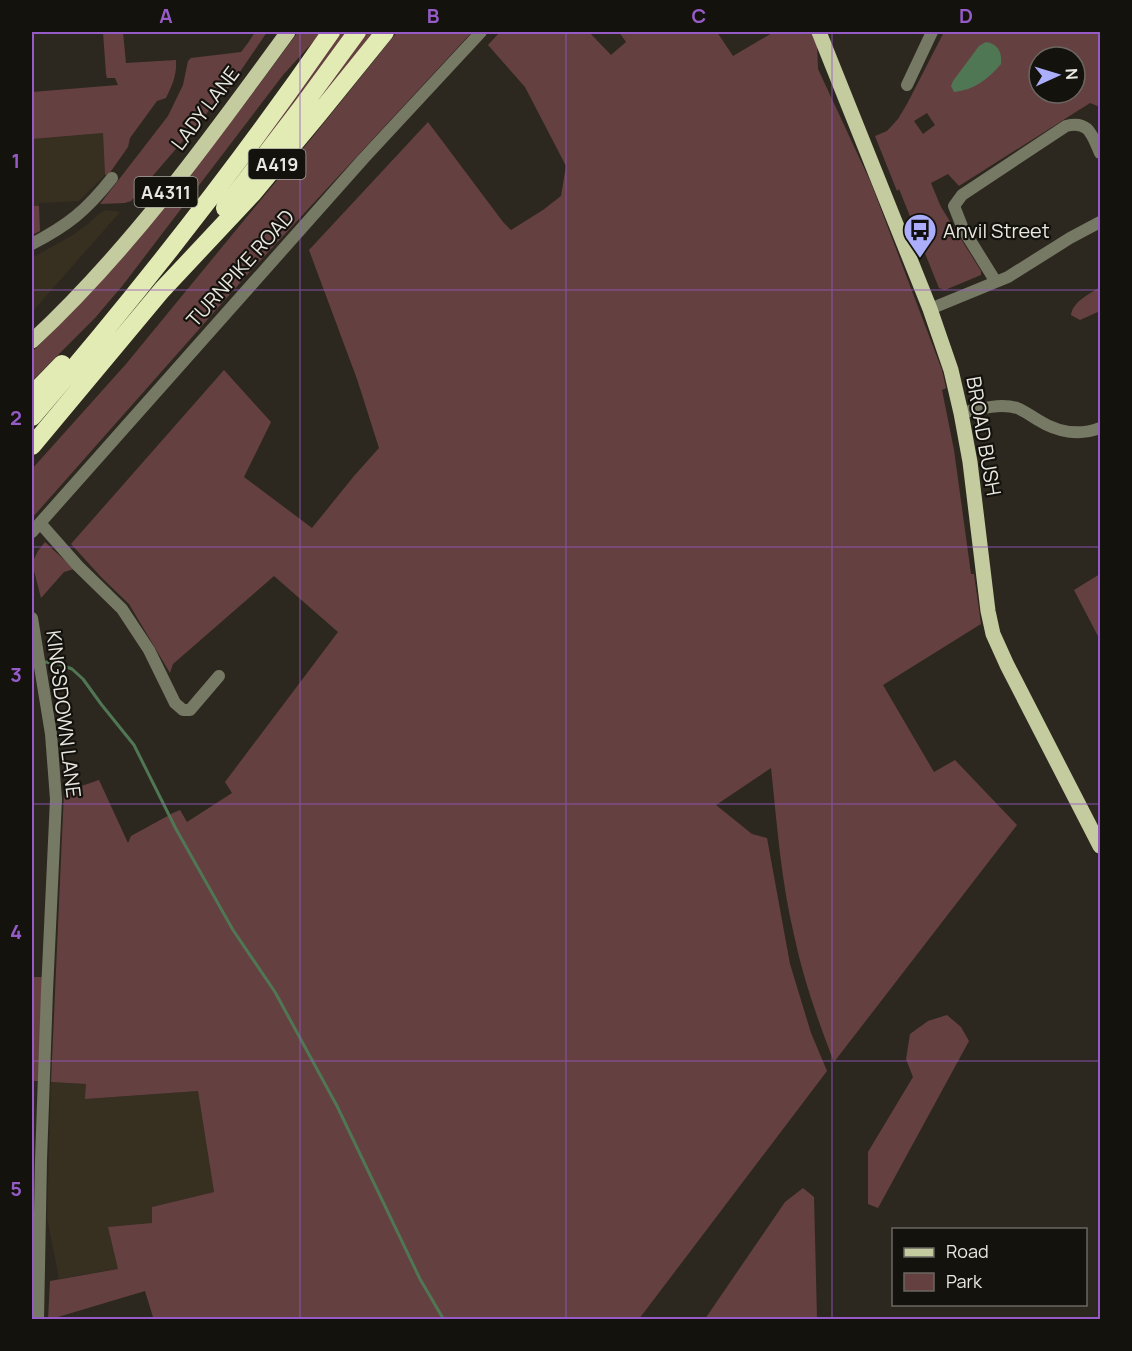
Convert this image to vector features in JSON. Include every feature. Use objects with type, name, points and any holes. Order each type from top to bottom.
[{"type":"highway","name":"A419","points":[[32,417],[142,284],[264,126],[331,32]]},
{"type":"highway","name":"A419","points":[[32,446],[162,290],[357,32]]},
{"type":"highway","name":"A419","points":[[162,290],[253,193],[385,32]]},
{"type":"highway","name":"A419","points":[[32,395],[142,284]]},
{"type":"main road","name":"LADY LANE","points":[[32,341],[78,296],[118,252],[205,144],[288,32]]},
{"type":"main road","name":"BROAD BUSH","points":[[819,32],[930,309],[951,370],[970,462],[993,634],[1101,846]]},
{"type":"street","name":"TURNPIKE ROAD","points":[[36,527],[364,158],[481,32]]},
{"type":"street","points":[[907,85],[932,32]]},
{"type":"street","points":[[996,282],[963,229],[954,206],[957,200],[1066,126],[1082,125],[1091,134],[1100,151]]},
{"type":"street","points":[[32,244],[60,228],[86,209],[112,178]]},
{"type":"street","points":[[930,309],[1019,271],[1070,238],[1101,222]]},
{"type":"street","points":[[961,413],[976,409],[1011,407],[1058,430],[1080,433],[1101,428]]},
{"type":"street","points":[[36,527],[122,609],[149,650],[175,703],[183,710],[190,710],[219,676]]},
{"type":"street","name":"KINGSDOWN LANE","points":[[32,618],[51,734],[56,799],[41,1160],[38,1320]]},
{"type":"shaded area","points":[[986,42],[998,49],[1001,64],[980,83],[954,92],[951,86],[953,81],[979,46]]},
{"type":"shaded area","points":[[103,133],[105,175],[79,201],[39,203],[39,206],[32,206],[32,139]]},
{"type":"shaded area","points":[[105,210],[120,212],[32,312],[32,258],[73,235]]},
{"type":"shaded area","points":[[51,1082],[86,1084],[86,1099],[198,1091],[214,1192],[152,1207],[152,1223],[118,1269],[59,1279],[47,1217]]},
{"type":"green space","points":[[103,32],[123,32],[126,63],[176,60],[174,80],[166,98],[157,101],[130,138],[128,147],[109,174],[105,175],[103,133],[32,139],[32,92],[118,85],[115,78],[107,78]]},
{"type":"green space","points":[[255,32],[267,32],[231,85],[131,201],[100,204],[168,116],[183,85],[188,61],[191,58],[241,52]]},
{"type":"green space","points":[[298,32],[322,32],[283,75],[123,285],[95,318],[32,381],[32,352],[91,292],[135,242],[244,105]]},
{"type":"green space","points":[[341,32],[347,32],[264,148],[260,146]]},
{"type":"green space","points":[[366,32],[374,32],[321,99],[320,97]]},
{"type":"green space","points":[[397,32],[472,32],[247,275],[32,518],[32,469],[126,364]]},
{"type":"green space","points":[[500,32],[589,32],[611,55],[626,42],[619,32],[717,32],[733,56],[774,32],[812,32],[817,42],[818,69],[871,183],[942,370],[946,388],[942,390],[954,450],[971,574],[974,574],[981,624],[883,685],[934,772],[955,760],[1017,825],[834,1062],[806,983],[790,914],[780,852],[771,768],[716,805],[752,834],[767,838],[790,964],[811,1033],[827,1071],[639,1319],[148,1319],[153,1317],[145,1291],[48,1320],[50,1281],[118,1269],[108,1227],[152,1223],[152,1207],[214,1192],[198,1091],[85,1099],[86,1084],[51,1082],[64,792],[99,780],[128,843],[131,836],[180,810],[187,822],[232,793],[225,782],[338,632],[274,576],[173,664],[170,673],[129,604],[71,544],[224,370],[271,422],[244,477],[312,528],[379,448],[357,379],[309,250],[428,122],[511,230],[561,196],[566,166],[525,87],[488,45]]},
{"type":"green space","points":[[944,32],[1100,32],[1098,46],[1100,107],[1090,103],[1087,105],[1087,45],[1027,45],[1027,105],[1087,105],[959,186],[948,174],[931,183],[941,207],[981,271],[981,275],[945,290],[939,288],[875,136],[887,131],[898,119]],"holes":[[[927,113],[935,125],[923,134],[914,121]]]},
{"type":"green space","points":[[32,206],[39,206],[40,231],[32,235]]},
{"type":"green space","points":[[1100,287],[1100,311],[1080,320],[1071,315],[1078,302]]},
{"type":"green space","points":[[45,542],[74,569],[64,572],[41,598],[32,563]]},
{"type":"green space","points":[[1100,574],[1100,640],[1074,590]]},
{"type":"green space","points":[[32,977],[44,977],[39,1081],[32,1081]]},
{"type":"green space","points":[[947,1015],[961,1027],[969,1041],[878,1208],[868,1204],[868,1152],[913,1077],[906,1059],[910,1034],[928,1021]]},
{"type":"green space","points":[[803,1188],[814,1197],[817,1319],[705,1319],[785,1202]]},
{"type":"waterway","points":[[45,662],[72,669],[83,679],[134,745],[176,829],[233,930],[275,992],[337,1106],[420,1279],[444,1320]]},
{"type":"place","name":"Anvil Street","points":[[920,259]]}]
